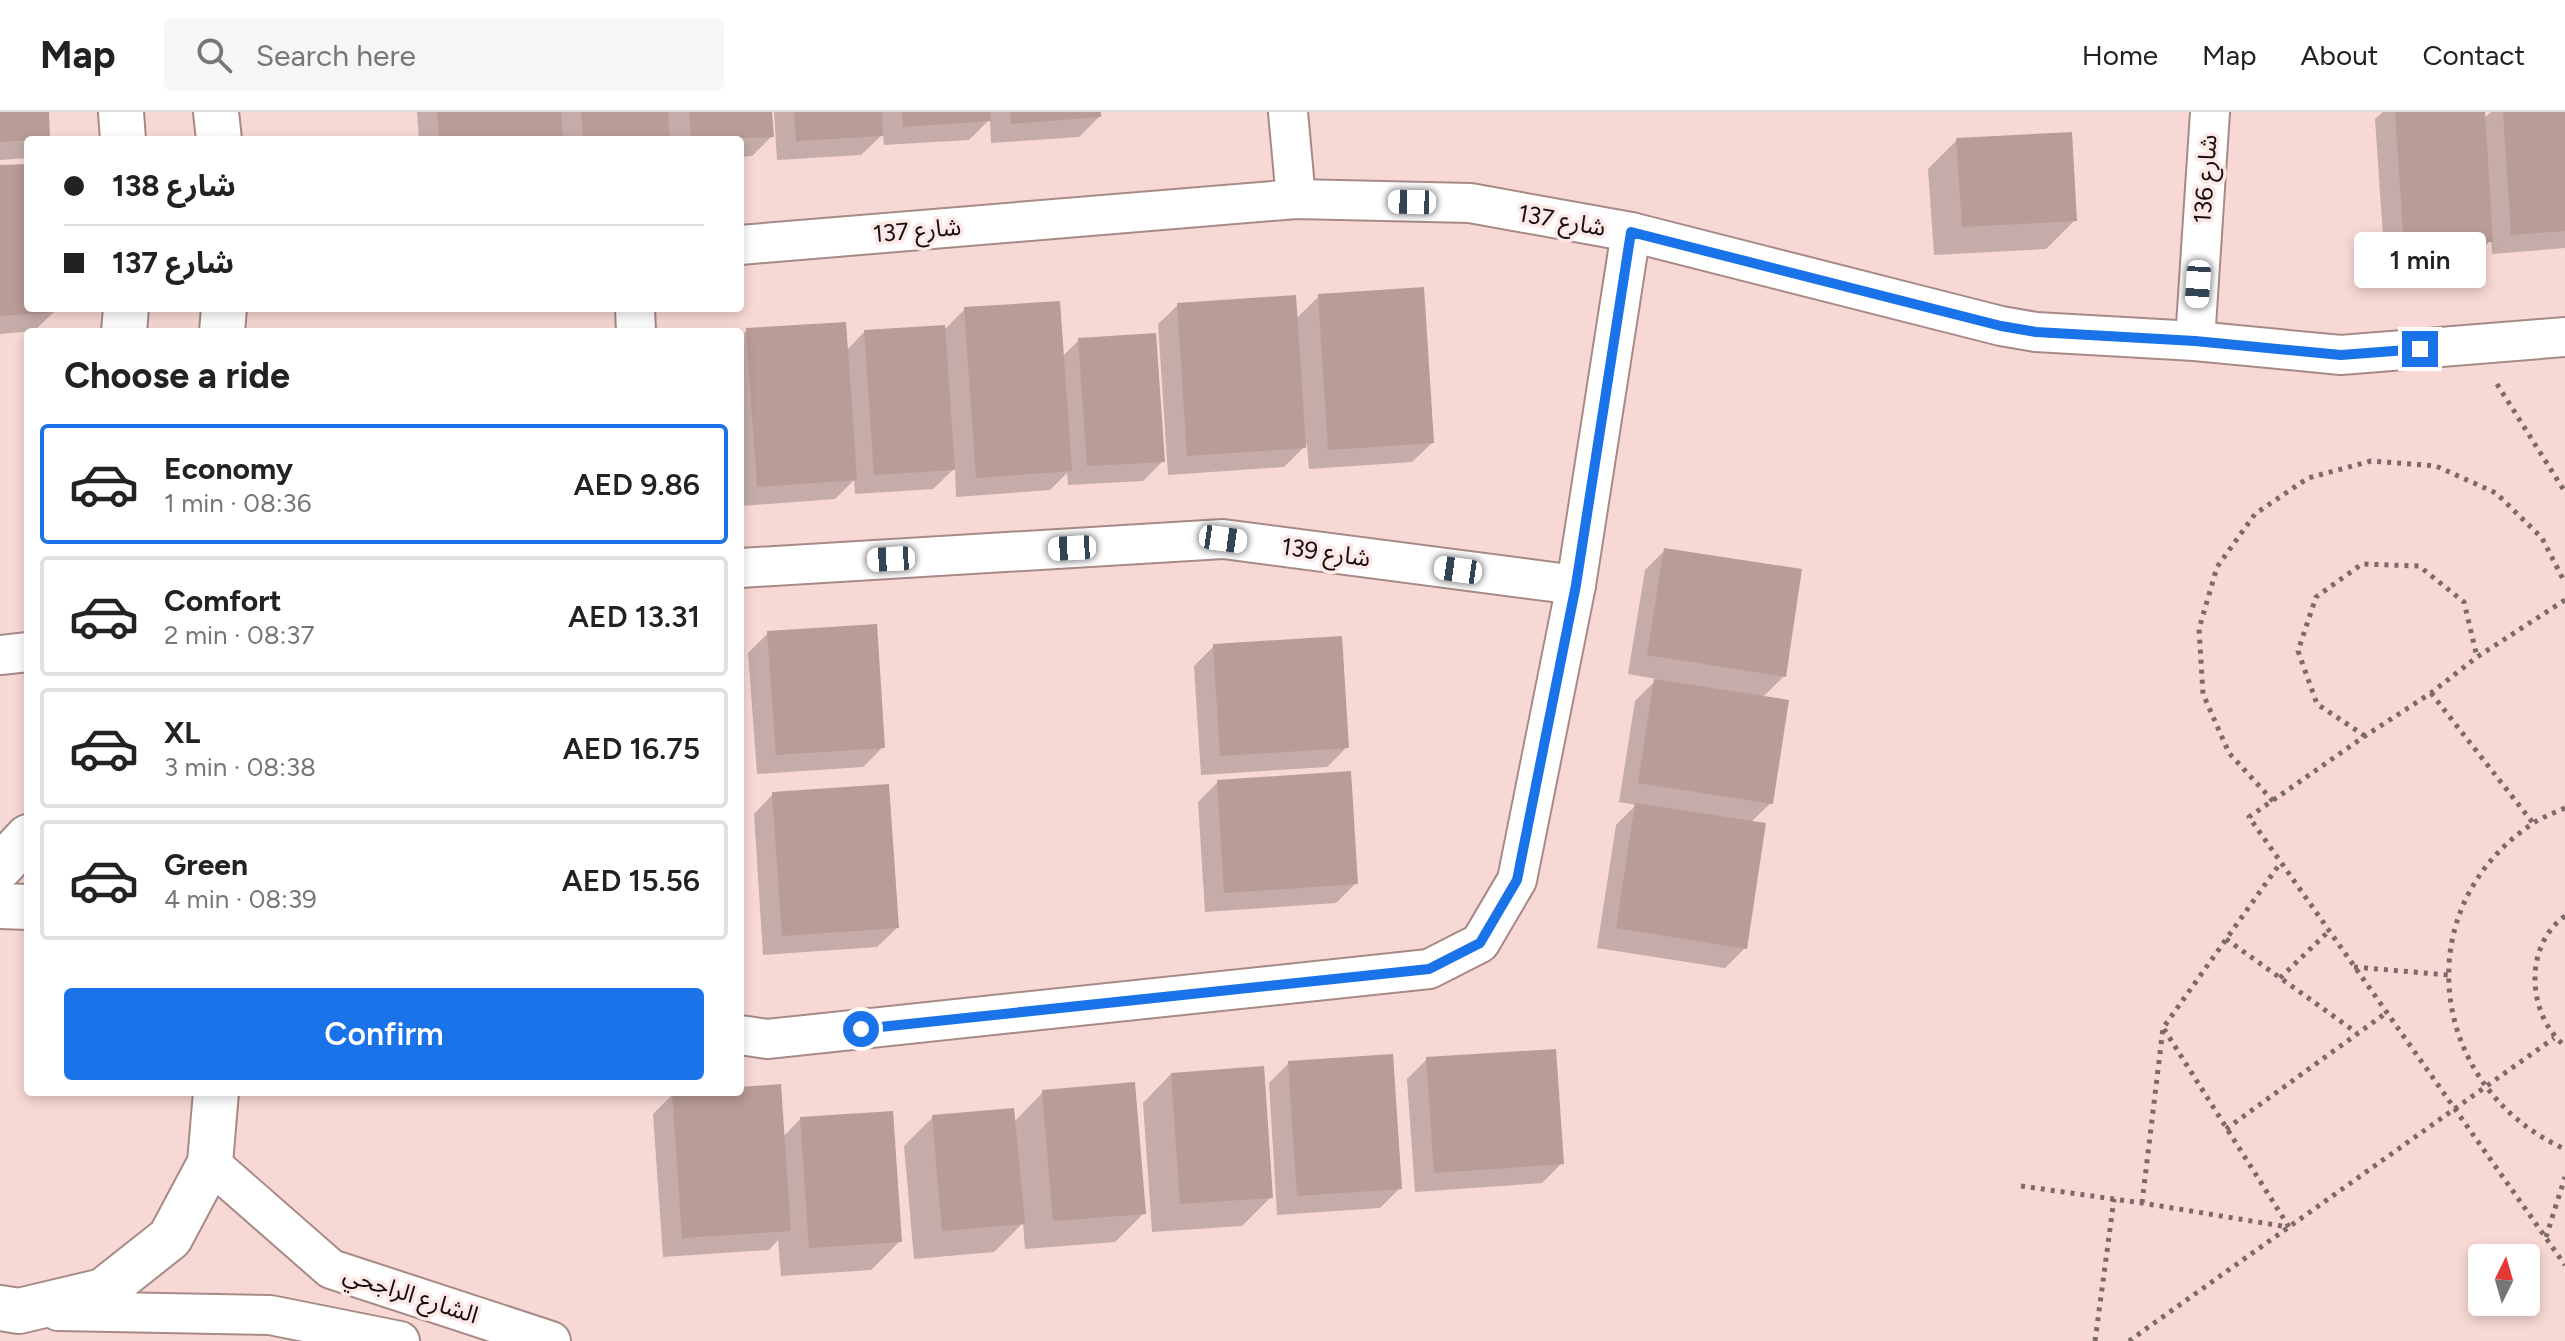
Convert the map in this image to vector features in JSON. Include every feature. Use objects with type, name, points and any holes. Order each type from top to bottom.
[{"type":"street","points":[[121,112],[123,136]]},
{"type":"street","points":[[216,112],[219,136]]},
{"type":"street","points":[[1288,112],[1296,199]]},
{"type":"street","name":"شارع 136","points":[[2195,341],[2210,112]]},
{"type":"street","name":"شارع 137","points":[[744,245],[1296,199],[1470,203],[1631,232],[2001,326],[2036,332],[2195,341],[2341,355],[2565,337]]},
{"type":"street","points":[[744,1036],[767,1039],[1429,969],[1480,943],[1517,880],[1576,585],[1631,232]]},
{"type":"street","name":"شارع 139","points":[[744,568],[1223,539],[1576,585]]},
{"type":"street","points":[[0,655],[24,652]]},
{"type":"street","points":[[0,867],[24,841]]},
{"type":"street","points":[[0,906],[24,907]]},
{"type":"street","points":[[10,1310],[103,1291],[170,1238],[210,1163],[216,1096]]},
{"type":"street","name":"الشارع الراجحي","points":[[210,1163],[331,1269],[551,1341]]},
{"type":"street","name":"الشارع الراجحي","points":[[10,1310],[270,1315],[400,1341]]},
{"type":"path","points":[[2472,344],[2565,492]]},
{"type":"path","points":[[2273,801],[2229,753],[2203,694],[2199,642],[2199,629],[2217,567],[2255,514],[2308,478],[2371,461],[2436,466],[2496,493],[2542,538],[2565,583]]},
{"type":"path","points":[[2365,736],[2317,704],[2298,651],[2316,597],[2362,564],[2419,566],[2431,575],[2464,602],[2477,657]]},
{"type":"path","points":[[2565,600],[2477,657],[2431,693],[2249,817],[2565,1265]]},
{"type":"path","points":[[2431,693],[2533,823]]},
{"type":"path","points":[[2565,808],[2533,823],[2498,852],[2471,888],[2454,930],[2448,975],[2451,1015],[2464,1053],[2485,1088],[2509,1115],[2539,1137],[2565,1149]]},
{"type":"path","points":[[2142,1203],[2163,1028],[2281,862]]},
{"type":"path","points":[[2565,916],[2541,947],[2534,978],[2538,1010],[2554,1038],[2565,1046]]},
{"type":"path","points":[[2280,978],[2329,931]]},
{"type":"path","points":[[2226,939],[2357,1033]]},
{"type":"path","points":[[2353,967],[2448,975]]},
{"type":"path","points":[[2226,1129],[2386,1013]]},
{"type":"path","points":[[2163,1028],[2289,1228]]},
{"type":"path","points":[[2129,1341],[2554,1038]]},
{"type":"path","points":[[2546,1238],[2565,1177]]},
{"type":"path","points":[[2021,1186],[2289,1228]]},
{"type":"path","points":[[2095,1341],[2114,1199]]},
{"type":"building","points":[[0,112],[49,112],[50,136],[24,136],[24,141],[0,142]]},
{"type":"building","points":[[437,112],[561,112],[563,136],[439,136]]},
{"type":"building","points":[[581,112],[668,112],[670,136],[583,136]]},
{"type":"building","points":[[689,112],[772,112],[774,137],[691,136]]},
{"type":"building","points":[[794,112],[882,112],[883,136],[796,141]]},
{"type":"building","points":[[902,112],[990,112],[991,121],[903,127]]},
{"type":"building","points":[[1010,112],[1101,112],[1101,117],[1011,124]]},
{"type":"building","points":[[2395,112],[2485,112],[2493,242],[2404,247]]},
{"type":"building","points":[[2503,112],[2565,112],[2565,231],[2511,235]]},
{"type":"building","points":[[2072,132],[2077,221],[1962,227],[1956,138]]},
{"type":"building","points":[[24,164],[24,312],[56,312],[0,316],[0,165]]},
{"type":"building","points":[[1424,287],[1434,443],[1328,450],[1318,294]]},
{"type":"building","points":[[1296,295],[1306,448],[1187,456],[1177,303]]},
{"type":"building","points":[[1060,301],[1072,471],[976,478],[964,307]]},
{"type":"building","points":[[846,322],[857,480],[757,487],[746,328]]},
{"type":"building","points":[[945,325],[955,470],[874,475],[864,330]]},
{"type":"building","points":[[1156,333],[1165,462],[1087,466],[1078,338]]},
{"type":"building","points":[[1664,548],[1802,569],[1786,677],[1647,655]]},
{"type":"building","points":[[877,624],[885,748],[776,755],[767,631]]},
{"type":"building","points":[[1342,636],[1349,748],[1220,756],[1213,644]]},
{"type":"building","points":[[1654,679],[1789,700],[1773,804],[1638,783]]},
{"type":"building","points":[[1351,771],[1358,884],[1224,893],[1217,780]]},
{"type":"building","points":[[889,784],[899,928],[782,936],[772,792]]},
{"type":"building","points":[[1635,803],[1766,823],[1747,949],[1616,928]]},
{"type":"building","points":[[1556,1049],[1564,1164],[1434,1173],[1426,1057]]},
{"type":"building","points":[[1393,1054],[1402,1189],[1297,1196],[1288,1061]]},
{"type":"building","points":[[1264,1066],[1273,1198],[1180,1204],[1171,1073]]},
{"type":"building","points":[[1135,1082],[1146,1214],[1053,1221],[1042,1090]]},
{"type":"building","points":[[781,1084],[791,1231],[682,1238],[672,1096],[744,1096],[744,1087]]},
{"type":"building","points":[[1014,1108],[1025,1224],[942,1231],[932,1115]]},
{"type":"building","points":[[893,1111],[902,1242],[809,1248],[800,1117]]},
{"type":"route","points":[[861,1029],[1429,969],[1480,943],[1517,880],[1576,585],[1631,232],[2001,326],[2036,332],[2195,341],[2341,355],[2420,349]]}]
